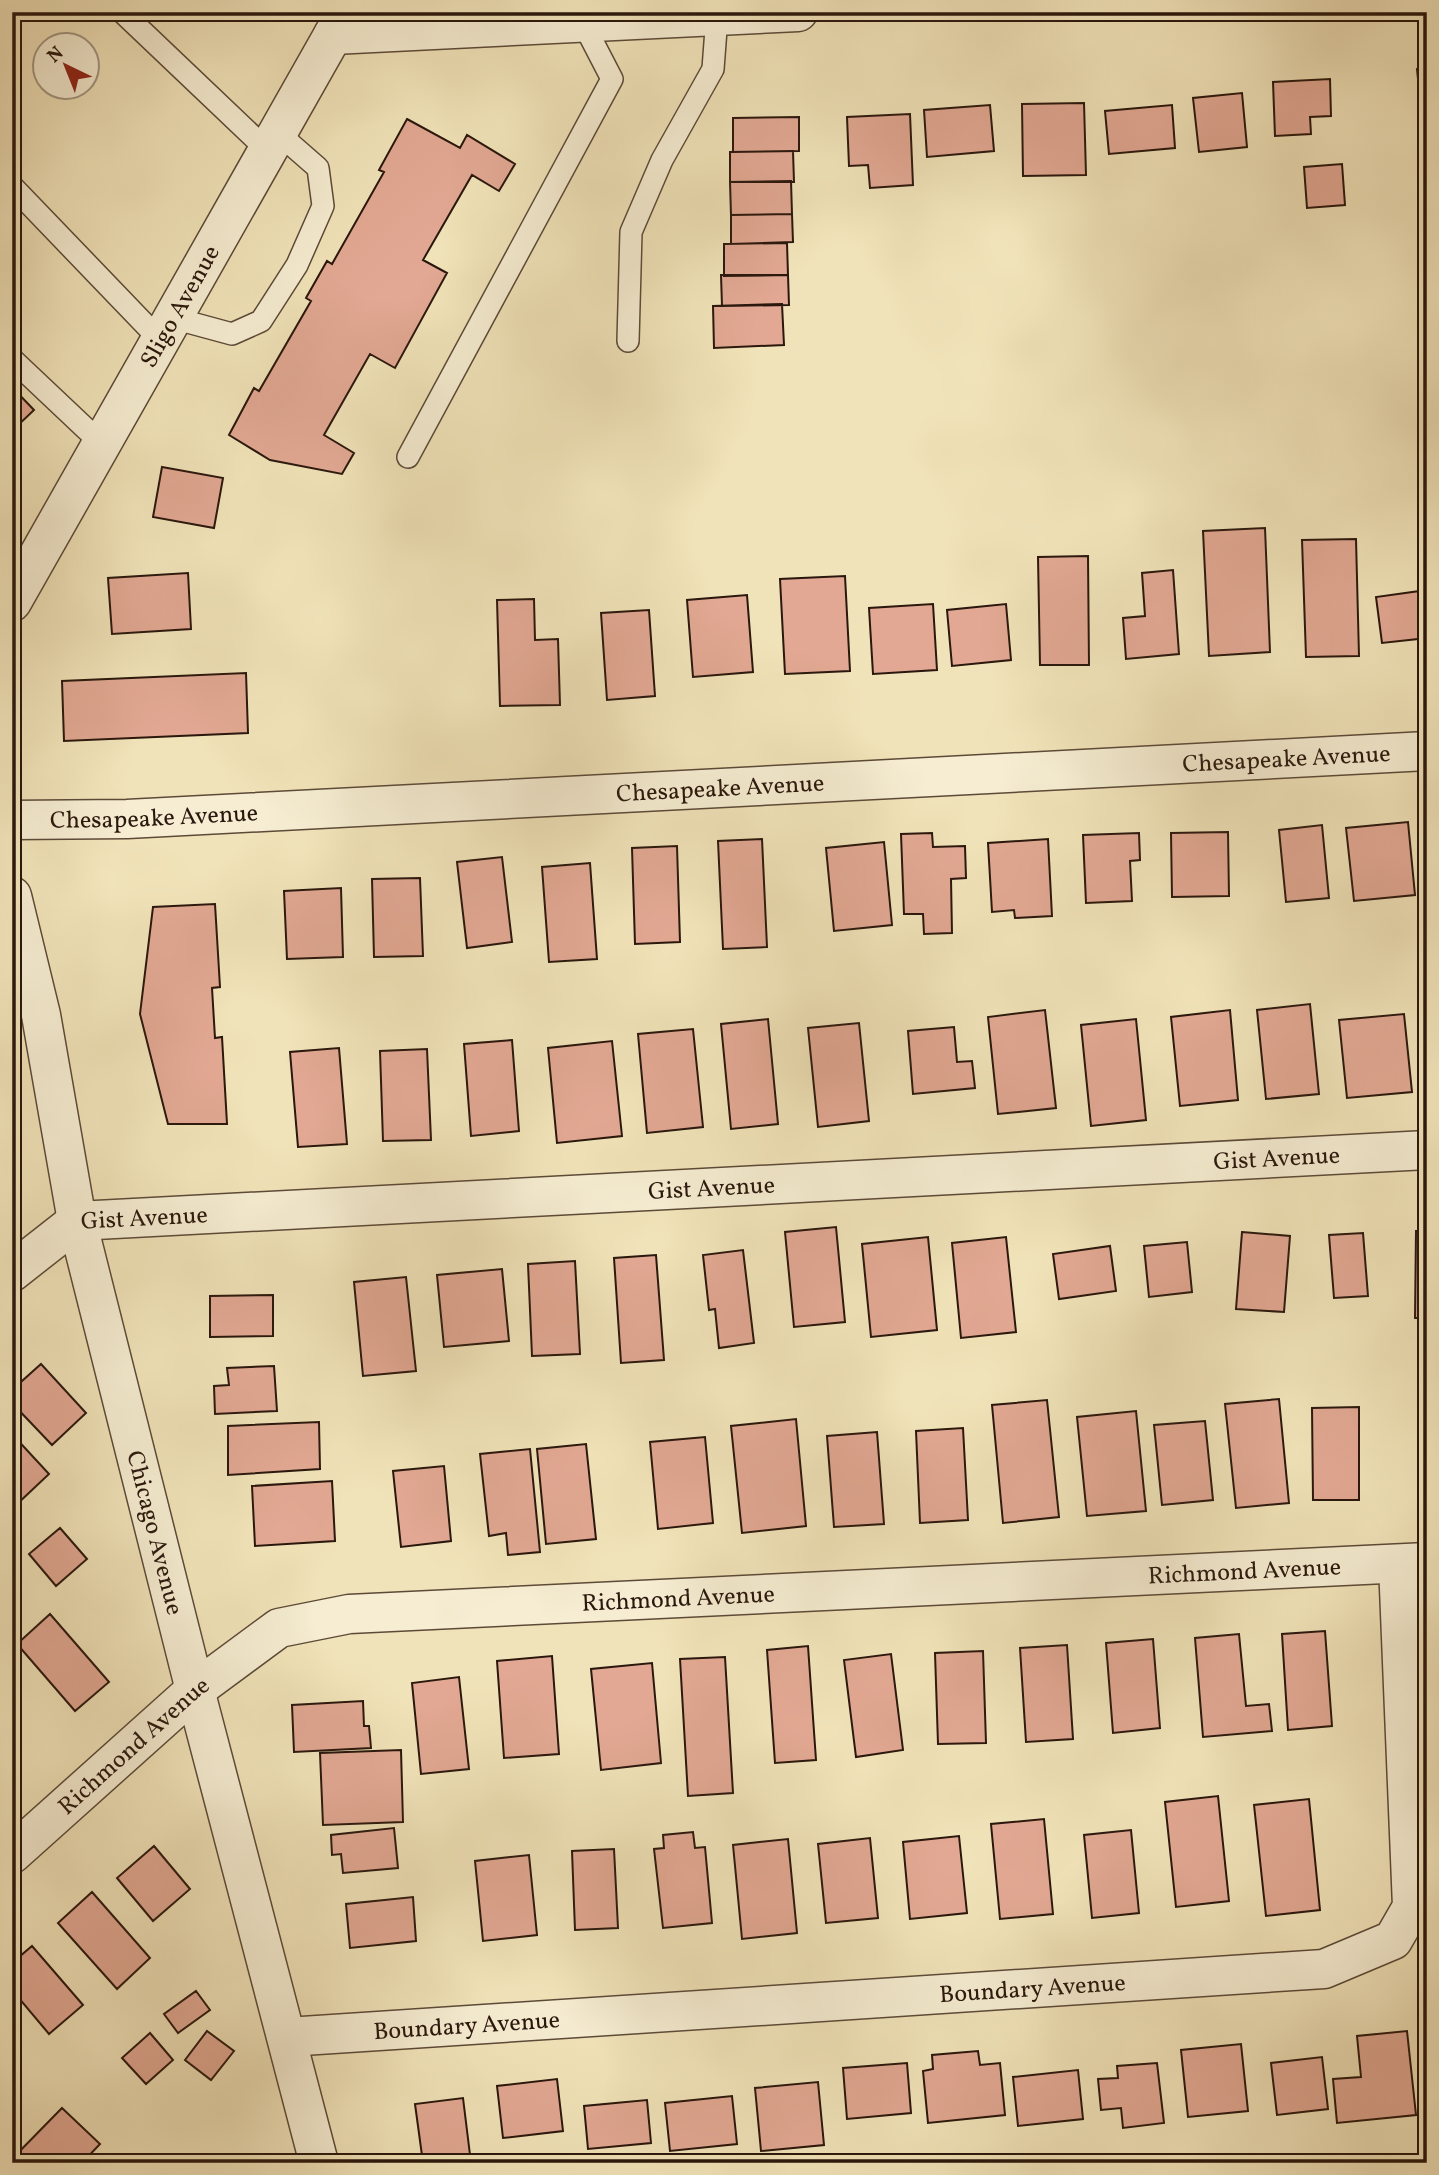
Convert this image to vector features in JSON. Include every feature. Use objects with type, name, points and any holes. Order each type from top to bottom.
[{"type":"street","points":[[339,24],[528,19],[583,23],[645,16],[798,12]]},
{"type":"street","name":"Sligo Avenue","points":[[12,602],[339,24]]},
{"type":"street","name":"Chesapeake Avenue","points":[[12,820],[127,819],[1427,751]]},
{"type":"street","name":"Chicago Avenue","points":[[12,896],[41,1015],[77,1221],[195,1690],[319,2163]]},
{"type":"street","name":"Gist Avenue","points":[[12,1272],[77,1221],[1427,1150]]},
{"type":"street","name":"Richmond Avenue","points":[[12,1854],[195,1690],[279,1628],[349,1614],[1412,1563]]},
{"type":"street","name":"Boundary Avenue","points":[[286,2038],[1324,1969],[1393,1940],[1412,1907],[1412,1563]]},
{"type":"lane","points":[[12,186],[166,329],[232,334],[261,321],[298,265],[323,206],[318,168],[273,141],[121,12]]},
{"type":"lane","points":[[628,341],[631,232],[662,160],[713,69],[717,16]]},
{"type":"lane","points":[[408,457],[612,79],[583,23]]},
{"type":"lane","points":[[12,359],[102,444]]},
{"type":"building","points":[[1427,67],[1427,119],[1422,119],[1417,69]]},
{"type":"building","points":[[1330,79],[1331,116],[1310,117],[1311,134],[1275,136],[1273,82]]},
{"type":"building","points":[[1242,93],[1247,147],[1199,152],[1193,98]]},
{"type":"building","points":[[1084,103],[1086,175],[1023,176],[1022,104]]},
{"type":"building","points":[[990,105],[994,151],[927,157],[924,110]]},
{"type":"building","points":[[1172,105],[1175,148],[1109,154],[1105,111]]},
{"type":"building","points":[[910,114],[913,185],[870,188],[868,165],[849,166],[847,117]]},
{"type":"building","points":[[799,117],[799,151],[733,152],[733,118]]},
{"type":"building","points":[[407,119],[460,148],[467,135],[515,164],[499,191],[472,175],[423,260],[447,273],[395,368],[370,354],[324,435],[354,453],[342,474],[270,460],[229,435],[254,388],[259,391],[311,301],[306,298],[327,261],[332,264],[384,172],[379,170]]},
{"type":"building","points":[[793,151],[794,182],[730,182],[730,152]]},
{"type":"building","points":[[1342,164],[1345,205],[1307,208],[1304,167]]},
{"type":"building","points":[[791,181],[792,214],[731,215],[730,182]]},
{"type":"building","points":[[792,214],[793,242],[731,244],[731,215]]},
{"type":"building","points":[[787,243],[788,275],[724,276],[724,244]]},
{"type":"building","points":[[721,275],[788,275],[789,305],[722,306]]},
{"type":"building","points":[[782,304],[784,345],[714,348],[713,306]]},
{"type":"building","points":[[12,387],[34,410],[12,431]]},
{"type":"building","points":[[162,467],[223,478],[214,528],[153,517]]},
{"type":"building","points":[[1265,528],[1270,652],[1209,656],[1203,531]]},
{"type":"building","points":[[1356,539],[1359,656],[1306,657],[1302,540]]},
{"type":"building","points":[[1088,556],[1089,665],[1040,665],[1038,557]]},
{"type":"building","points":[[1173,570],[1179,654],[1126,659],[1123,618],[1145,616],[1142,573]]},
{"type":"building","points":[[188,573],[191,629],[112,634],[108,578]]},
{"type":"building","points":[[845,576],[850,671],[785,674],[780,579]]},
{"type":"building","points":[[1427,590],[1427,638],[1382,643],[1376,597]]},
{"type":"building","points":[[747,595],[753,672],[693,677],[687,600]]},
{"type":"building","points":[[534,599],[535,640],[558,639],[560,705],[500,706],[497,600]]},
{"type":"building","points":[[933,604],[937,670],[873,674],[869,608]]},
{"type":"building","points":[[1006,604],[1011,660],[952,666],[947,610]]},
{"type":"building","points":[[649,610],[655,696],[607,700],[601,613]]},
{"type":"building","points":[[246,673],[248,733],[64,741],[62,681]]},
{"type":"building","points":[[1408,822],[1415,895],[1354,901],[1346,828]]},
{"type":"building","points":[[1322,825],[1329,898],[1286,902],[1279,830]]},
{"type":"building","points":[[1228,832],[1229,896],[1172,897],[1171,833]]},
{"type":"building","points":[[932,833],[933,847],[965,846],[966,878],[951,879],[952,933],[924,934],[923,914],[904,914],[901,834]]},
{"type":"building","points":[[1139,833],[1140,860],[1130,861],[1132,901],[1086,903],[1083,835]]},
{"type":"building","points":[[762,839],[767,947],[723,949],[718,841]]},
{"type":"building","points":[[1048,839],[1052,916],[1015,918],[1014,910],[992,912],[988,843]]},
{"type":"building","points":[[884,842],[892,925],[834,931],[826,848]]},
{"type":"building","points":[[677,846],[680,942],[635,944],[632,848]]},
{"type":"building","points":[[502,857],[512,942],[467,948],[457,862]]},
{"type":"building","points":[[590,863],[597,959],[549,962],[542,867]]},
{"type":"building","points":[[420,878],[423,956],[374,957],[372,879]]},
{"type":"building","points":[[341,888],[343,957],[287,959],[284,891]]},
{"type":"building","points":[[215,904],[220,987],[212,988],[215,1038],[222,1037],[227,1124],[168,1124],[140,1014],[153,907]]},
{"type":"building","points":[[1310,1004],[1319,1094],[1266,1099],[1257,1010]]},
{"type":"building","points":[[1045,1010],[1056,1108],[998,1114],[988,1017]]},
{"type":"building","points":[[1230,1010],[1238,1100],[1180,1106],[1171,1017]]},
{"type":"building","points":[[1404,1014],[1412,1092],[1347,1098],[1339,1020]]},
{"type":"building","points":[[768,1019],[778,1124],[731,1129],[721,1024]]},
{"type":"building","points":[[1136,1019],[1146,1120],[1091,1126],[1081,1025]]},
{"type":"building","points":[[859,1023],[869,1121],[818,1127],[808,1028]]},
{"type":"building","points":[[954,1027],[957,1062],[972,1061],[975,1088],[913,1094],[908,1031]]},
{"type":"building","points":[[693,1029],[703,1127],[647,1133],[638,1034]]},
{"type":"building","points":[[512,1040],[519,1131],[471,1136],[464,1044]]},
{"type":"building","points":[[612,1041],[622,1136],[557,1143],[548,1048]]},
{"type":"building","points":[[339,1048],[347,1144],[298,1147],[290,1052]]},
{"type":"building","points":[[427,1049],[431,1140],[383,1141],[380,1051]]},
{"type":"building","points":[[836,1227],[845,1322],[794,1327],[785,1232]]},
{"type":"building","points":[[1416,1231],[1427,1231],[1427,1318],[1415,1318]]},
{"type":"building","points":[[1242,1232],[1290,1236],[1284,1312],[1236,1309]]},
{"type":"building","points":[[1363,1233],[1368,1296],[1334,1298],[1329,1235]]},
{"type":"building","points":[[928,1237],[937,1330],[871,1337],[862,1244]]},
{"type":"building","points":[[1006,1237],[1016,1332],[961,1338],[952,1243]]},
{"type":"building","points":[[1187,1242],[1192,1292],[1149,1297],[1144,1246]]},
{"type":"building","points":[[1110,1246],[1116,1291],[1059,1299],[1053,1254]]},
{"type":"building","points":[[743,1250],[754,1343],[719,1348],[715,1309],[709,1310],[703,1255]]},
{"type":"building","points":[[656,1255],[664,1360],[621,1363],[614,1258]]},
{"type":"building","points":[[575,1261],[580,1354],[532,1356],[528,1264]]},
{"type":"building","points":[[502,1269],[509,1341],[444,1347],[437,1275]]},
{"type":"building","points":[[406,1277],[416,1371],[363,1376],[354,1282]]},
{"type":"building","points":[[273,1295],[273,1336],[210,1337],[210,1296]]},
{"type":"building","points":[[41,1364],[86,1413],[52,1445],[12,1403],[12,1390]]},
{"type":"building","points":[[274,1366],[277,1411],[215,1414],[214,1386],[229,1385],[227,1368]]},
{"type":"building","points":[[1279,1399],[1289,1503],[1236,1508],[1225,1404]]},
{"type":"building","points":[[1047,1400],[1059,1517],[1003,1523],[992,1405]]},
{"type":"building","points":[[1359,1407],[1359,1500],[1313,1500],[1312,1408]]},
{"type":"building","points":[[1136,1411],[1146,1511],[1087,1516],[1077,1417]]},
{"type":"building","points":[[796,1419],[806,1526],[742,1533],[731,1426]]},
{"type":"building","points":[[1205,1421],[1213,1500],[1162,1505],[1154,1425]]},
{"type":"building","points":[[319,1422],[320,1469],[228,1475],[228,1426]]},
{"type":"building","points":[[963,1428],[968,1520],[920,1523],[916,1431]]},
{"type":"building","points":[[877,1432],[884,1524],[834,1527],[827,1436]]},
{"type":"building","points":[[12,1434],[49,1474],[15,1506],[12,1503]]},
{"type":"building","points":[[705,1437],[713,1523],[658,1529],[650,1442]]},
{"type":"building","points":[[586,1444],[596,1539],[546,1544],[537,1449]]},
{"type":"building","points":[[530,1449],[540,1552],[508,1555],[506,1533],[489,1536],[480,1454]]},
{"type":"building","points":[[444,1466],[451,1541],[401,1547],[393,1471]]},
{"type":"building","points":[[332,1481],[335,1541],[255,1546],[252,1486]]},
{"type":"building","points":[[60,1528],[87,1559],[56,1586],[29,1554]]},
{"type":"building","points":[[50,1614],[109,1682],[75,1711],[17,1644]]},
{"type":"building","points":[[1325,1631],[1332,1726],[1288,1730],[1282,1634]]},
{"type":"building","points":[[1239,1634],[1246,1706],[1269,1704],[1272,1731],[1203,1737],[1195,1638]]},
{"type":"building","points":[[1153,1639],[1160,1728],[1113,1733],[1106,1643]]},
{"type":"building","points":[[1067,1645],[1073,1739],[1026,1742],[1020,1648]]},
{"type":"building","points":[[808,1646],[816,1760],[775,1763],[767,1650]]},
{"type":"building","points":[[983,1651],[986,1743],[938,1744],[935,1653]]},
{"type":"building","points":[[891,1654],[903,1750],[856,1757],[844,1660]]},
{"type":"building","points":[[552,1656],[559,1754],[504,1758],[497,1661]]},
{"type":"building","points":[[725,1657],[733,1793],[688,1796],[680,1659]]},
{"type":"building","points":[[652,1663],[661,1763],[601,1770],[591,1669]]},
{"type":"building","points":[[459,1677],[469,1769],[421,1774],[412,1683]]},
{"type":"building","points":[[363,1701],[364,1726],[369,1726],[371,1748],[294,1752],[292,1705]]},
{"type":"building","points":[[401,1750],[403,1822],[323,1825],[320,1753]]},
{"type":"building","points":[[1218,1796],[1229,1901],[1176,1907],[1165,1802]]},
{"type":"building","points":[[1309,1799],[1320,1910],[1266,1916],[1254,1805]]},
{"type":"building","points":[[1044,1819],[1053,1914],[1000,1919],[991,1824]]},
{"type":"building","points":[[394,1828],[398,1868],[343,1873],[341,1854],[332,1855],[331,1835]]},
{"type":"building","points":[[1131,1830],[1139,1913],[1092,1918],[1084,1835]]},
{"type":"building","points":[[693,1832],[695,1848],[705,1847],[712,1923],[663,1928],[654,1849],[664,1848],[663,1835]]},
{"type":"building","points":[[959,1836],[967,1913],[910,1919],[903,1842]]},
{"type":"building","points":[[870,1838],[878,1918],[826,1923],[818,1844]]},
{"type":"building","points":[[788,1839],[797,1933],[742,1939],[733,1845]]},
{"type":"building","points":[[154,1846],[190,1889],[153,1921],[117,1878]]},
{"type":"building","points":[[614,1849],[618,1928],[575,1930],[572,1851]]},
{"type":"building","points":[[529,1855],[537,1935],[483,1941],[475,1861]]},
{"type":"building","points":[[92,1892],[150,1958],[117,1989],[58,1923]]},
{"type":"building","points":[[413,1897],[416,1941],[350,1948],[346,1904]]},
{"type":"building","points":[[32,1946],[83,2005],[49,2034],[12,1990],[12,1963]]},
{"type":"building","points":[[196,1991],[210,2010],[178,2033],[164,2014]]},
{"type":"building","points":[[207,2031],[234,2051],[211,2080],[185,2060]]},
{"type":"building","points":[[1407,2031],[1416,2115],[1337,2123],[1333,2079],[1361,2077],[1357,2036]]},
{"type":"building","points":[[150,2033],[173,2060],[146,2084],[122,2058]]},
{"type":"building","points":[[1241,2044],[1248,2111],[1188,2117],[1181,2050]]},
{"type":"building","points":[[978,2051],[980,2065],[1000,2063],[1005,2115],[928,2123],[923,2071],[933,2069],[932,2055]]},
{"type":"building","points":[[1322,2057],[1328,2109],[1277,2115],[1271,2063]]},
{"type":"building","points":[[907,2063],[911,2113],[847,2119],[843,2068]]},
{"type":"building","points":[[1157,2063],[1164,2123],[1123,2128],[1121,2108],[1101,2110],[1098,2079],[1118,2078],[1117,2066]]},
{"type":"building","points":[[1078,2070],[1083,2119],[1018,2126],[1013,2077]]},
{"type":"building","points":[[557,2079],[563,2131],[503,2138],[497,2086]]},
{"type":"building","points":[[818,2082],[824,2145],[761,2151],[755,2088]]},
{"type":"building","points":[[732,2096],[737,2144],[670,2151],[665,2103]]},
{"type":"building","points":[[463,2098],[471,2163],[423,2163],[415,2104]]},
{"type":"building","points":[[647,2100],[651,2143],[588,2149],[584,2106]]},
{"type":"building","points":[[62,2108],[100,2144],[82,2163],[12,2163],[12,2159]]}]
